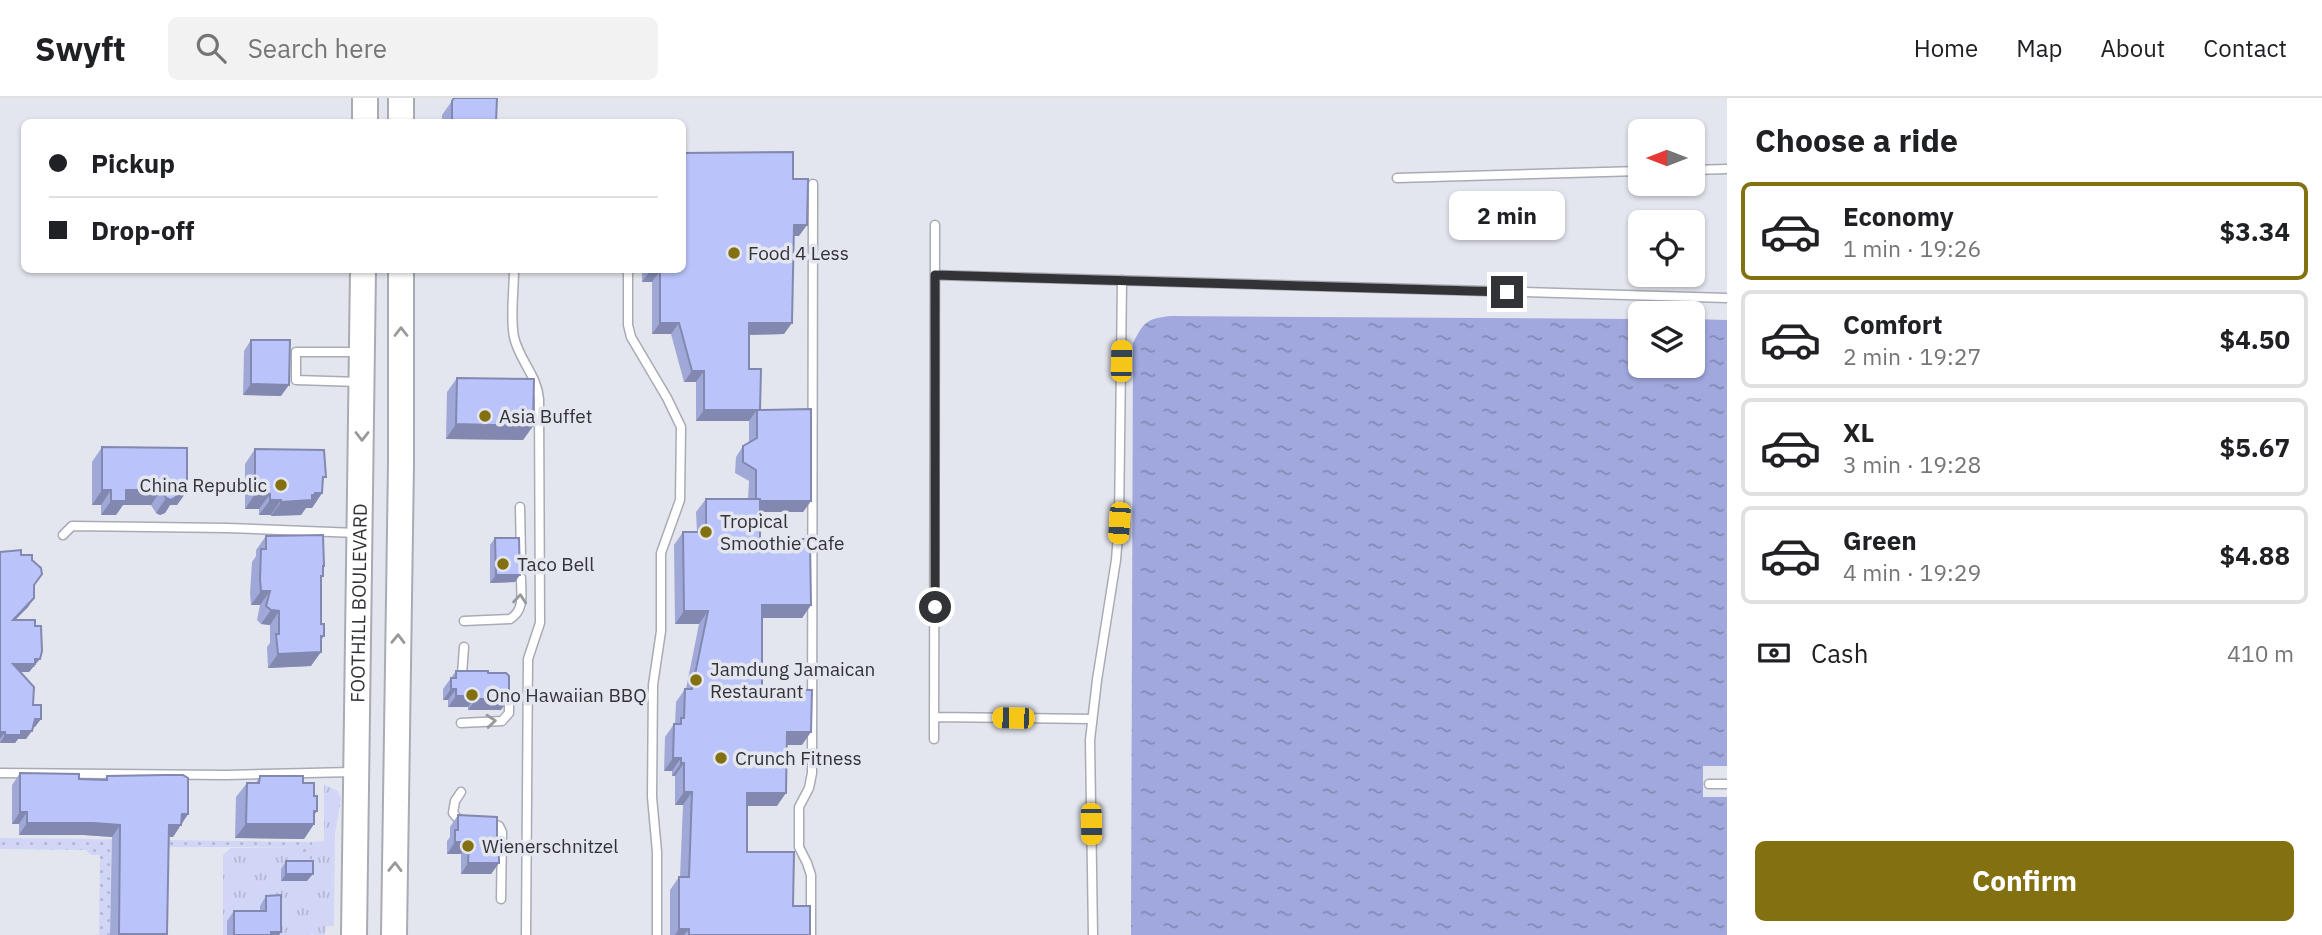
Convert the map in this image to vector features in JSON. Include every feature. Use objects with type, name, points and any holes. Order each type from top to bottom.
[{"type":"main road","points":[[365,98],[365,119]]},
{"type":"main road","points":[[401,98],[401,119]]},
{"type":"main road","name":"FOOTHILL BOULEVARD","points":[[354,935],[363,273]]},
{"type":"main road","name":"FOOTHILL BOULEVARD","points":[[394,935],[401,273]]},
{"type":"lane","points":[[1705,170],[1727,169]]},
{"type":"lane","points":[[1397,178],[1628,171]]},
{"type":"lane","points":[[811,935],[811,875],[799,847],[799,807],[812,774],[813,184]]},
{"type":"lane","points":[[934,739],[935,225]]},
{"type":"lane","points":[[514,273],[513,335],[519,353],[535,378],[540,399],[540,623],[528,659],[526,935]]},
{"type":"lane","points":[[628,273],[628,325],[631,337],[681,427],[680,500],[661,553],[661,631],[653,685],[652,797],[657,852],[657,935]]},
{"type":"lane","points":[[935,275],[1727,298]]},
{"type":"lane","points":[[1093,935],[1090,769],[1093,719],[1119,523],[1122,280]]},
{"type":"lane","points":[[362,352],[296,352],[296,380],[362,383]]},
{"type":"lane","points":[[520,507],[521,556]]},
{"type":"lane","points":[[63,536],[72,526],[360,533]]},
{"type":"lane","points":[[464,621],[514,617],[521,606],[521,578]]},
{"type":"lane","points":[[464,648],[462,674],[469,676]]},
{"type":"lane","points":[[461,723],[502,721],[509,713],[509,704]]},
{"type":"lane","points":[[934,717],[1093,719]]},
{"type":"lane","points":[[0,773],[226,775],[355,772]]},
{"type":"lane","points":[[1709,784],[1727,784]]},
{"type":"lane","points":[[461,792],[455,801],[453,813],[458,819],[494,822],[502,832],[501,899]]},
{"type":"green space","points":[[324,784],[338,791],[341,798],[335,834],[334,926],[326,926],[325,935],[223,935],[223,855],[231,848],[298,847],[307,858],[307,881],[312,881],[312,842],[324,841]]},
{"type":"green space","points":[[0,838],[312,842],[312,881],[307,881],[307,858],[299,858],[298,847],[112,847],[110,935],[99,935],[100,855],[91,855],[86,850],[0,849]]},
{"type":"water","points":[[1170,316],[1628,319],[1628,378],[1705,378],[1705,319],[1727,320],[1727,766],[1703,766],[1703,797],[1727,797],[1727,935],[1131,935],[1133,343],[1140,330],[1156,319]]},
{"type":"building","points":[[454,98],[497,98],[496,119],[452,119]]},
{"type":"building","points":[[793,152],[793,179],[808,179],[807,225],[794,225],[792,323],[749,323],[749,369],[761,369],[760,410],[811,409],[811,501],[756,499],[756,470],[743,462],[743,446],[757,438],[757,410],[704,410],[704,371],[692,371],[679,323],[660,323],[660,273],[686,273],[686,153]]},
{"type":"building","points":[[251,340],[290,340],[289,385],[251,384]]},
{"type":"building","name":"Asia Buffet","points":[[457,378],[534,379],[533,426],[456,424]]},
{"type":"building","points":[[102,447],[187,448],[187,491],[179,491],[171,500],[166,498],[161,490],[126,490],[126,501],[111,501],[111,490],[102,490]]},
{"type":"building","name":"China Republic","points":[[255,449],[324,450],[326,477],[323,477],[322,493],[312,495],[312,500],[281,502],[270,500],[270,494],[255,494]]},
{"type":"building","points":[[706,499],[760,499],[760,539],[810,539],[811,605],[762,605],[762,689],[812,690],[811,732],[787,732],[786,793],[747,793],[747,852],[794,852],[793,906],[810,906],[810,935],[689,935],[689,929],[679,929],[679,877],[689,877],[692,792],[684,792],[684,763],[681,763],[681,758],[673,758],[674,724],[681,724],[681,718],[684,718],[685,689],[692,689],[708,611],[684,611],[683,532],[706,532]]},
{"type":"building","points":[[323,535],[321,624],[324,624],[324,636],[321,636],[321,652],[278,654],[276,634],[279,634],[279,611],[266,606],[270,591],[261,591],[261,549],[266,549],[266,536]]},
{"type":"building","name":"Taco Bell","points":[[495,538],[519,538],[520,575],[496,575]]},
{"type":"building","points":[[21,550],[21,555],[32,555],[32,560],[41,568],[42,574],[34,585],[34,598],[13,620],[35,620],[35,626],[41,626],[42,651],[40,659],[35,659],[35,664],[13,664],[34,687],[33,705],[41,705],[41,719],[35,719],[32,731],[21,731],[21,735],[5,735],[5,732],[0,732],[0,552]]},
{"type":"building","points":[[456,671],[506,673],[509,676],[509,699],[456,696],[456,689],[451,689],[451,678],[456,678]]},
{"type":"building","points":[[20,773],[79,774],[79,779],[107,780],[107,776],[183,775],[188,778],[188,814],[182,814],[181,825],[169,825],[167,934],[119,934],[120,825],[27,823],[27,812],[20,812]]},
{"type":"building","points":[[260,776],[303,776],[303,783],[314,783],[317,811],[314,811],[314,824],[246,824],[247,783],[259,783]]},
{"type":"building","points":[[458,815],[497,817],[499,863],[468,863],[469,842],[455,842]]},
{"type":"building","points":[[286,861],[313,861],[313,874],[286,874]]},
{"type":"building","points":[[281,895],[281,932],[271,932],[271,935],[234,935],[234,911],[266,911],[266,896]]},
{"type":"place","name":"Food 4 Less","points":[[734,253]]},
{"type":"place","name":"Asia Buffet","points":[[485,416]]},
{"type":"place","name":"China Republic","points":[[281,485]]},
{"type":"place","name":"Tropical Smoothie Cafe","points":[[706,532]]},
{"type":"place","name":"Taco Bell","points":[[503,564]]},
{"type":"place","name":"Jamdung Jamaican Restaurant","points":[[696,680]]},
{"type":"place","name":"Ono Hawaiian BBQ","points":[[472,695]]},
{"type":"place","name":"Crunch Fitness","points":[[721,758]]},
{"type":"place","name":"Wienerschnitzel","points":[[468,846]]},
{"type":"route","points":[[935,607],[935,275],[1507,292]]}]
